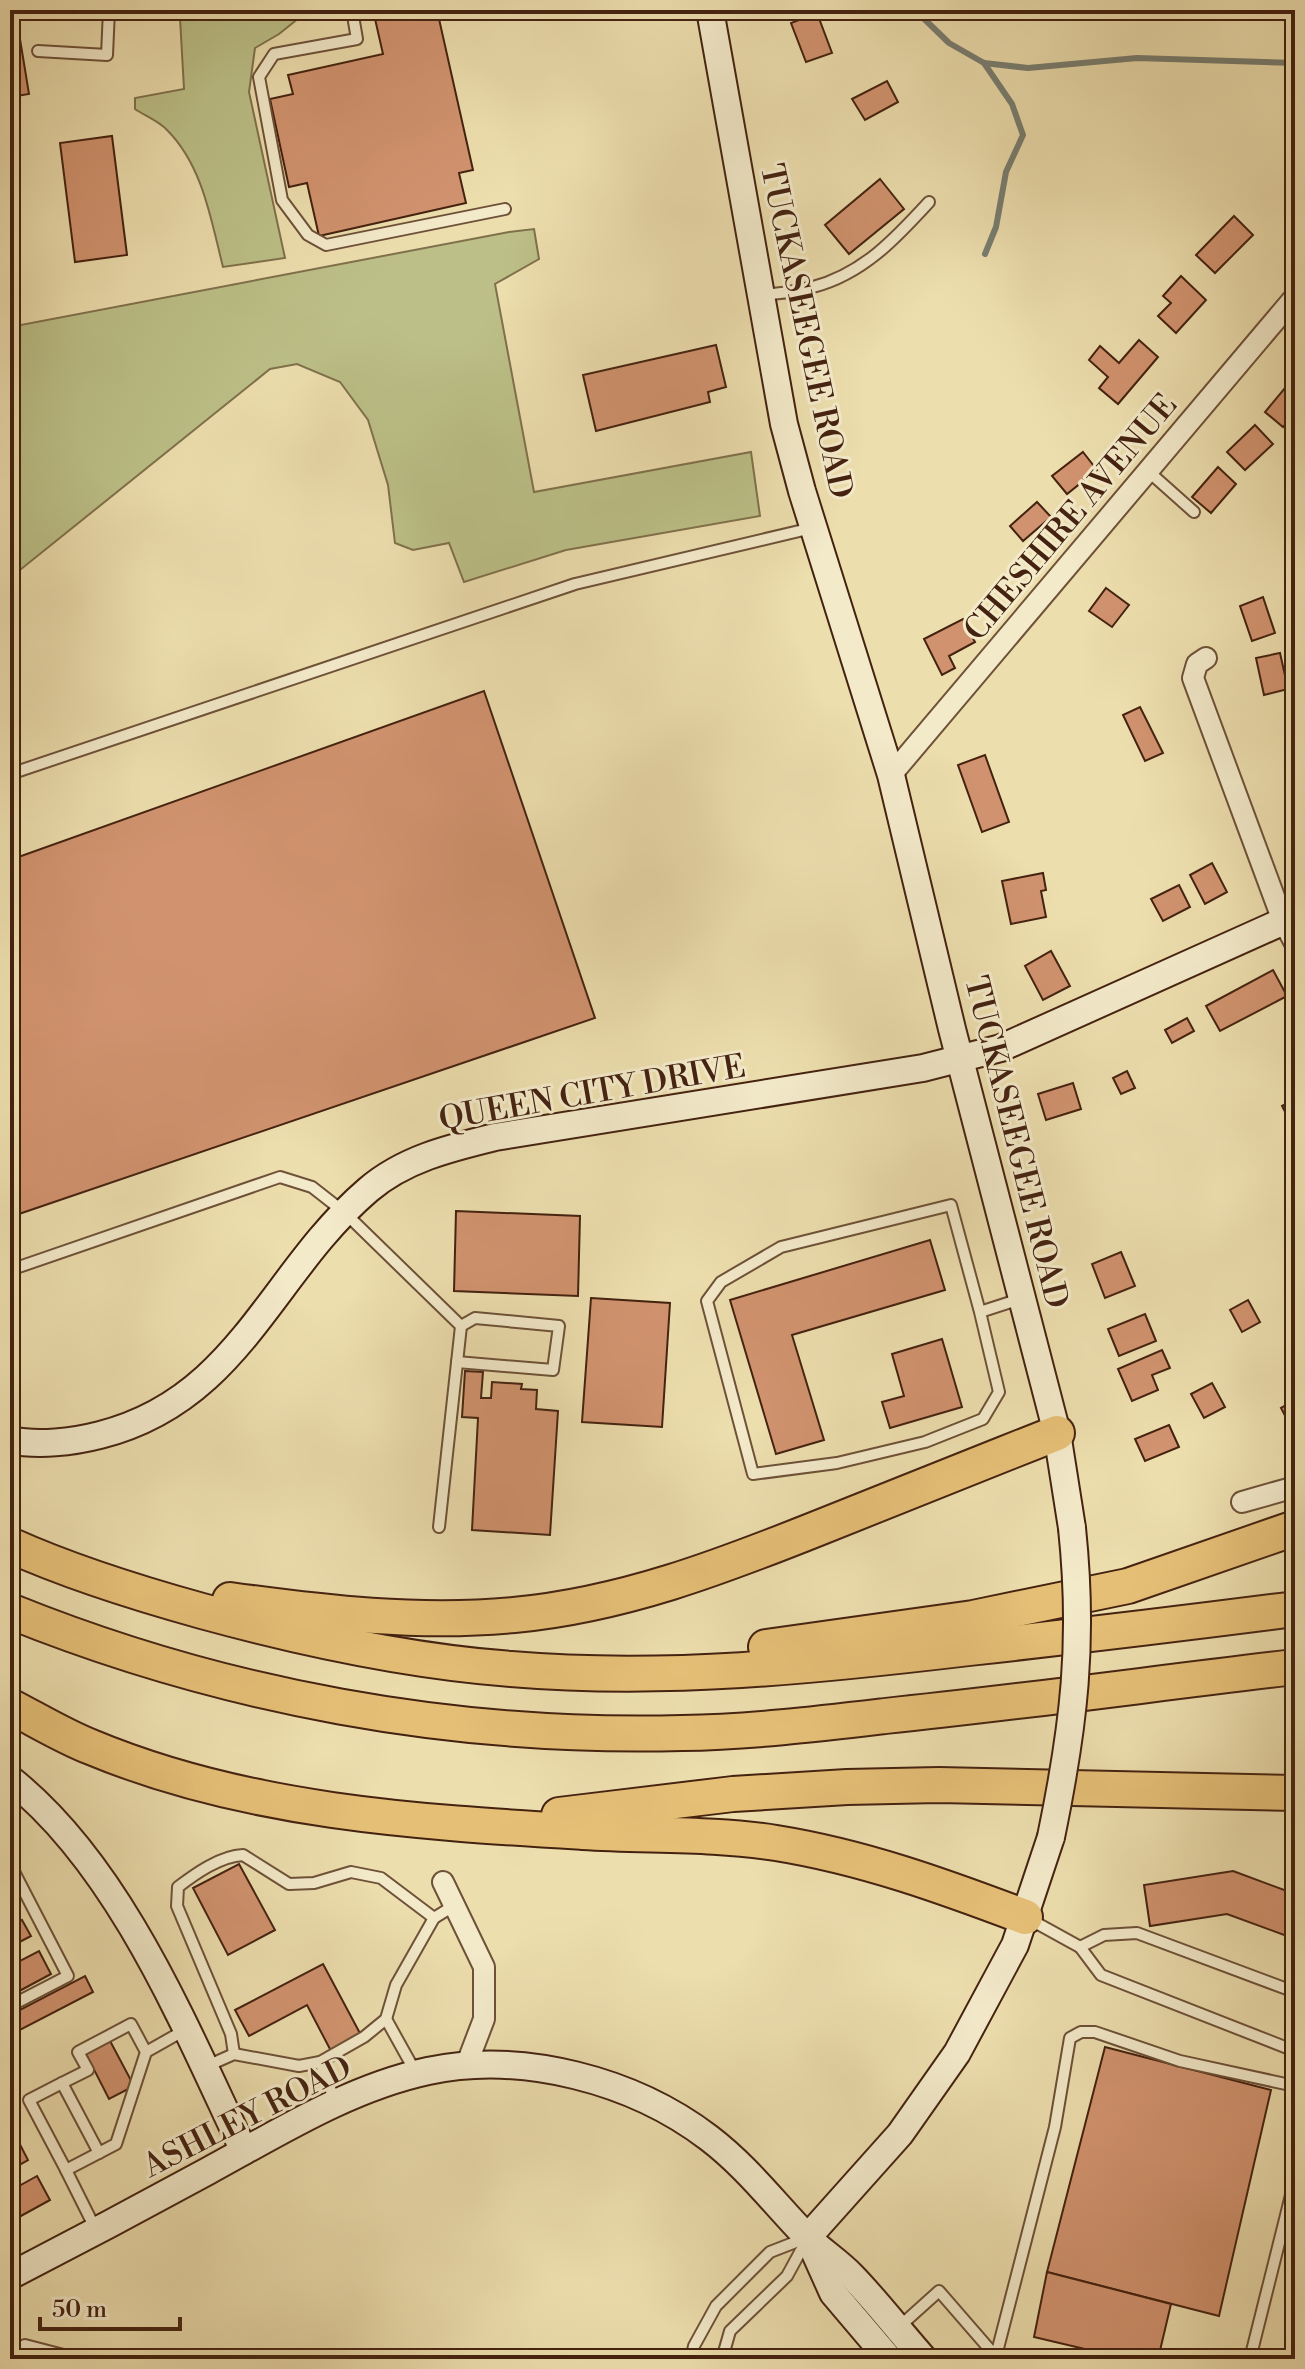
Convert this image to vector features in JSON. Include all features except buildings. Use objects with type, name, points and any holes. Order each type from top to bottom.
[{"type":"highway","points":[[95,1579],[186,1595],[348,1613],[466,1618],[564,1609],[674,1583],[1057,1433]]},
{"type":"highway","points":[[512,1669],[798,1644],[973,1618],[1128,1586],[1295,1528]]},
{"type":"highway","points":[[10,1545],[95,1579],[289,1635],[385,1654],[512,1669],[658,1674],[748,1671],[917,1655],[1295,1609]]},
{"type":"highway","points":[[10,1611],[100,1645],[231,1683],[420,1719],[537,1731],[680,1733],[791,1727],[1295,1667]]},
{"type":"highway","points":[[10,1706],[91,1748],[196,1783],[270,1800],[345,1813],[773,1843],[832,1853],[895,1870],[1025,1917]]},
{"type":"highway","points":[[483,1824],[666,1801],[847,1787],[1002,1786],[1295,1793]]},
{"type":"street","name":"TUCKASEEGEE ROAD","points":[[710,10],[784,424],[891,775],[960,1059],[1057,1433],[1072,1528],[1078,1605],[1078,1671],[1068,1752],[1051,1837],[1025,1917],[990,1995],[939,2081],[900,2134],[808,2237]]},
{"type":"street","name":"CHESHIRE AVENUE","points":[[891,775],[1295,297]]},
{"type":"street","points":[[1206,658],[1197,664],[1193,678],[1291,927]]},
{"type":"street","name":"QUEEN CITY DRIVE","points":[[10,1440],[85,1439],[141,1422],[166,1410],[225,1361],[344,1212],[396,1170],[448,1148],[495,1137],[777,1093],[960,1059],[1001,1048],[1291,927]]},
{"type":"street","points":[[1242,1502],[1295,1487]]},
{"type":"street","points":[[10,1779],[42,1808],[88,1860],[128,1921],[244,2151]]},
{"type":"street","points":[[443,1882],[484,1967],[484,2019],[466,2066]]},
{"type":"street","name":"ASHLEY ROAD","points":[[10,2276],[313,2113],[417,2074],[466,2066],[498,2065],[542,2069],[585,2078],[635,2095],[707,2136],[744,2167],[808,2237],[851,2275],[924,2359]]},
{"type":"street","name":"ASHLEY ROAD","points":[[808,2237],[833,2293],[889,2359]]},
{"type":"lane","points":[[38,51],[107,55],[109,10]]},
{"type":"lane","points":[[352,10],[357,39],[274,54],[259,77],[282,200],[308,235],[326,245],[505,209]]},
{"type":"lane","points":[[761,296],[812,288],[862,266],[891,243],[929,202]]},
{"type":"lane","points":[[1148,471],[1194,512]]},
{"type":"lane","points":[[10,774],[575,584],[814,528]]},
{"type":"lane","points":[[10,1270],[280,1177],[312,1187],[344,1212],[461,1326]]},
{"type":"lane","points":[[951,1205],[980,1312],[999,1392],[983,1419],[925,1442],[837,1463],[753,1474],[707,1301],[721,1282],[781,1247],[951,1205]]},
{"type":"lane","points":[[980,1312],[1022,1299]]},
{"type":"lane","points":[[457,1362],[553,1370],[559,1326],[475,1318],[461,1326]]},
{"type":"lane","points":[[439,1527],[461,1326]]},
{"type":"lane","points":[[234,2054],[231,2034],[177,1906],[178,1887],[195,1875],[234,1855],[243,1855],[289,1884],[314,1883],[351,1872],[381,1878],[434,1918]]},
{"type":"lane","points":[[10,1864],[68,1976],[10,2006]]},
{"type":"lane","points":[[203,2067],[234,2054],[299,2066],[320,2062],[364,2037],[386,2019],[396,1985],[434,1918],[455,1905]]},
{"type":"lane","points":[[1025,1917],[1080,1947],[1101,1975],[1295,2051]]},
{"type":"lane","points":[[1080,1947],[1104,1935],[1137,1933],[1295,1992]]},
{"type":"lane","points":[[386,2019],[417,2074]]},
{"type":"lane","points":[[97,2231],[29,2100],[88,2070],[78,2052],[131,2024],[146,2052]]},
{"type":"lane","points":[[66,2170],[116,2144],[146,2052],[185,2030]]},
{"type":"lane","points":[[997,2358],[1055,2127],[1070,2038],[1081,2032],[1095,2032],[1180,2061],[1295,2086]]},
{"type":"lane","points":[[320,2062],[336,2104]]},
{"type":"lane","points":[[62,2083],[99,2153]]},
{"type":"lane","points":[[1250,2359],[1295,2179]]},
{"type":"lane","points":[[691,2359],[694,2346],[716,2306],[770,2252],[808,2237]]},
{"type":"lane","points":[[722,2359],[730,2331],[787,2276],[808,2237]]},
{"type":"lane","points":[[897,2328],[939,2291],[997,2358]]},
{"type":"lane","points":[[10,2353],[25,2345],[79,2359]]},
{"type":"lane","points":[[1026,2357],[1045,2359]]},
{"type":"green space","points":[[185,10],[309,10],[255,48],[249,92],[285,258],[223,267],[210,212],[189,160],[164,127],[135,109],[135,98],[184,89],[180,18]]},
{"type":"green space","points":[[534,229],[539,259],[495,284],[534,492],[751,452],[760,516],[566,550],[464,582],[449,543],[413,550],[395,543],[388,485],[368,420],[340,382],[297,364],[270,369],[10,578],[10,327]]},
{"type":"waterway","points":[[915,10],[949,43],[984,63],[1028,68],[1137,58],[1295,63]]},
{"type":"waterway","points":[[984,63],[1012,104],[1023,135],[1006,172],[996,227],[985,254]]}]
